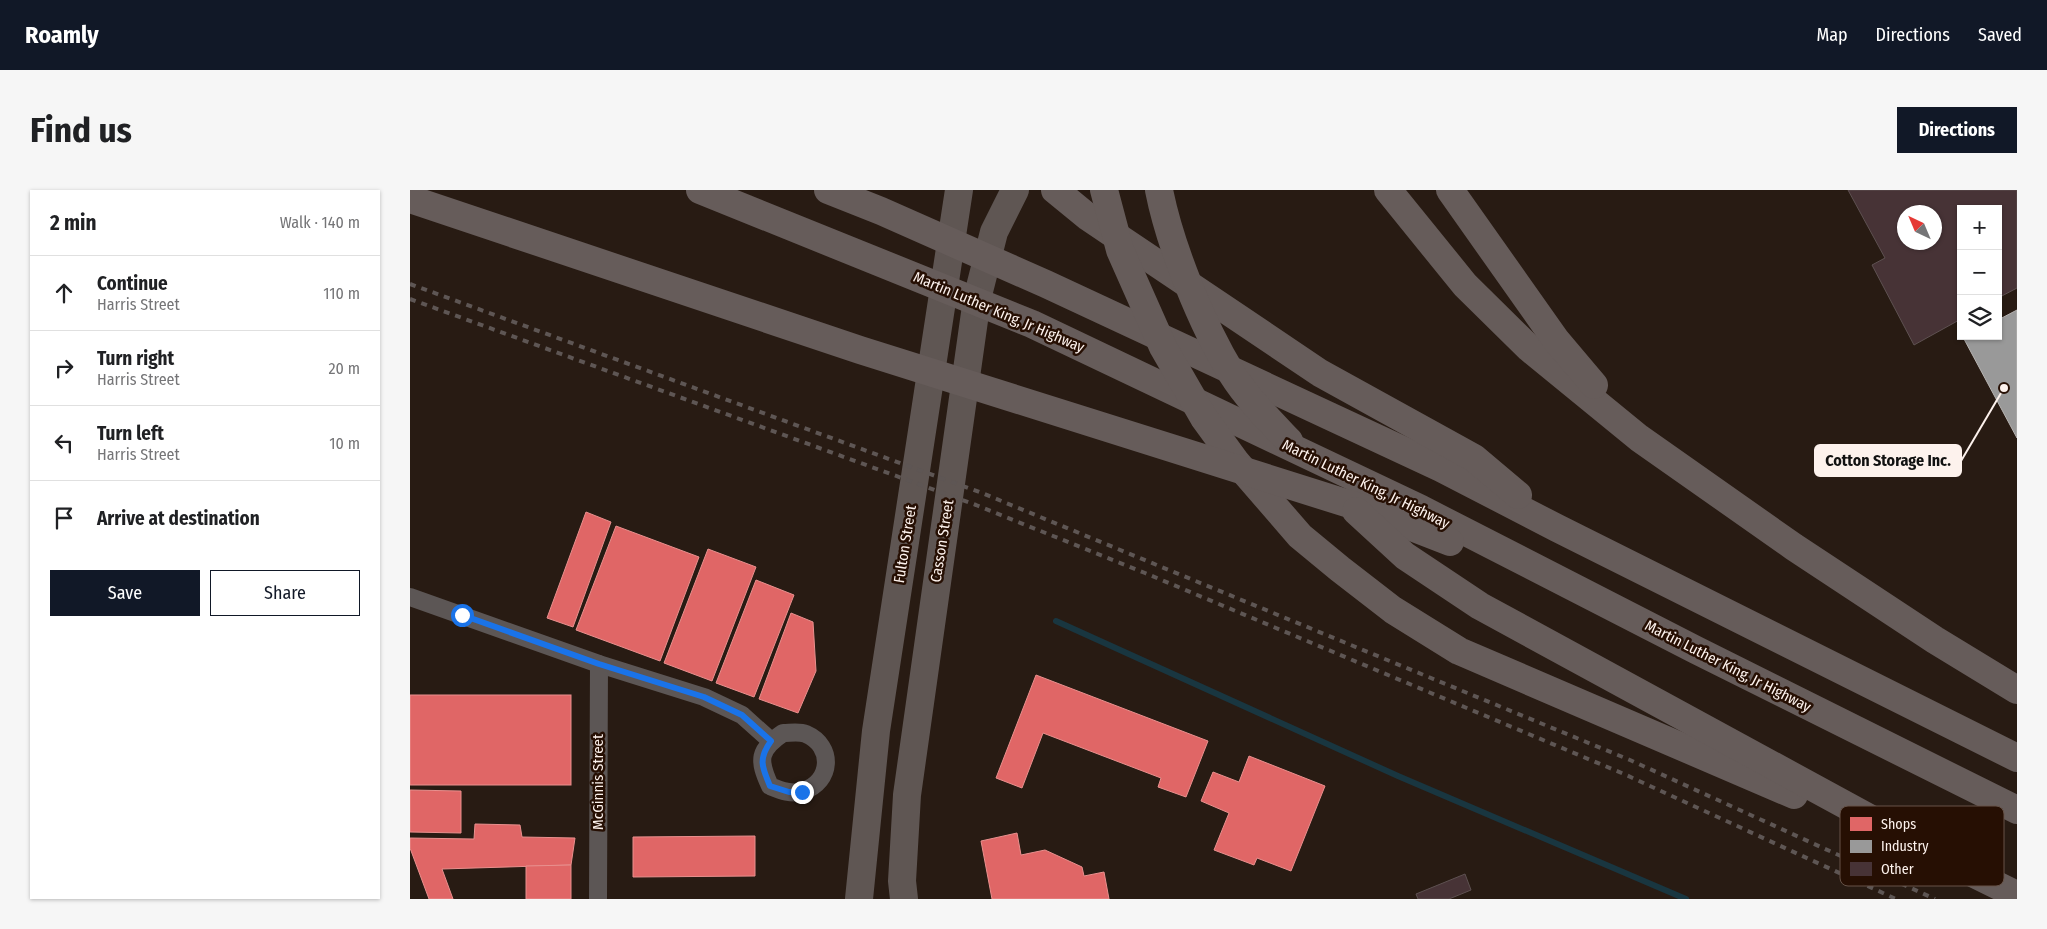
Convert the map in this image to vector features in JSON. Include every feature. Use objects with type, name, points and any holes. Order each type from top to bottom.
[{"type":"highway","name":"Martin Luther King, Jr Highway","points":[[700,190],[1032,324],[1421,509],[2017,810]]},
{"type":"highway","points":[[828,190],[1046,284],[1441,468],[2017,758]]},
{"type":"highway","points":[[1055,190],[1088,217],[1320,372],[1474,458],[1557,528]]},
{"type":"highway","points":[[1104,190],[1120,250],[1163,346],[1204,418],[1236,462],[1300,536],[1393,610],[1458,651],[1840,815]]},
{"type":"highway","points":[[1159,190],[1180,260],[1204,321],[1232,374],[1270,420],[1337,494],[1405,556],[1480,606],[1847,806]]},
{"type":"highway","points":[[1388,190],[1465,285],[1529,348],[1639,438],[1794,547],[1935,640],[2017,690]]},
{"type":"highway","points":[[1450,190],[1556,340],[1639,438]]},
{"type":"highway","points":[[410,199],[860,350],[1365,509],[1587,594]]},
{"type":"highway","points":[[1999,886],[2017,895]]},
{"type":"main road","name":"Fulton Street","points":[[859,899],[876,731],[959,190]]},
{"type":"main road","name":"Casson Street","points":[[904,899],[902,881],[907,795],[977,299],[994,232],[1015,190]]},
{"type":"street","points":[[410,597],[599,664],[704,697],[742,715],[771,741]]},
{"type":"street","name":"McGinnis Street","points":[[598,899],[599,664]]},
{"type":"building: Shops","points":[[586,512],[611,522],[573,627],[547,618]]},
{"type":"building: Shops","points":[[616,526],[699,557],[660,661],[576,630]]},
{"type":"building: Shops","points":[[708,549],[756,567],[712,681],[664,663]]},
{"type":"building: Shops","points":[[756,580],[794,595],[754,697],[716,683]]},
{"type":"building: Shops","points":[[791,613],[813,622],[816,671],[798,713],[759,699]]},
{"type":"building: Shops","points":[[1036,675],[1208,741],[1186,797],[1158,787],[1161,778],[1043,733],[1022,788],[996,778]]},
{"type":"building: Shops","points":[[410,695],[571,695],[571,785],[410,785]]},
{"type":"building: Shops","points":[[1249,756],[1325,786],[1291,871],[1257,858],[1254,865],[1214,850],[1229,813],[1201,801],[1213,772],[1239,782]]},
{"type":"building: Shops","points":[[410,790],[461,791],[461,833],[410,832]]},
{"type":"building: Shops","points":[[475,824],[520,825],[522,837],[575,838],[571,865],[442,869],[453,899],[429,899],[410,848],[410,838],[474,839]]},
{"type":"building: Shops","points":[[1017,833],[1021,855],[1045,850],[1082,867],[1084,876],[1104,872],[1109,899],[992,899],[981,841]]},
{"type":"building: Shops","points":[[755,836],[755,876],[633,877],[633,837]]},
{"type":"building: Shops","points":[[571,865],[571,899],[526,899],[526,866]]},
{"type":"building: Industry","points":[[2017,310],[2017,438],[1965,340],[2002,340],[2002,318]]},
{"type":"building: Other","points":[[1848,190],[2017,190],[2017,288],[2002,296],[2002,205],[1957,205],[1957,321],[1914,345],[1872,265],[1885,258]]},
{"type":"building: Other","points":[[1465,874],[1471,890],[1449,899],[1418,899],[1416,894]]},
{"type":"waterway","points":[[1056,621],[1398,776],[1686,899]]},
{"type":"railway","points":[[410,284],[982,493],[1630,760],[1840,856]]},
{"type":"railway","points":[[410,299],[976,505],[1145,573],[1624,774],[1840,873]]},
{"type":"railway","points":[[1868,886],[1896,899]]},
{"type":"railway","points":[[1906,886],[1935,899]]},
{"type":"place","name":"Cotton Storage Inc.","points":[[2004,388]]},
{"type":"route","points":[[462,615],[599,664],[704,697],[742,715],[771,741],[764,751],[762,767],[770,786],[789,792],[802,792]]}]
